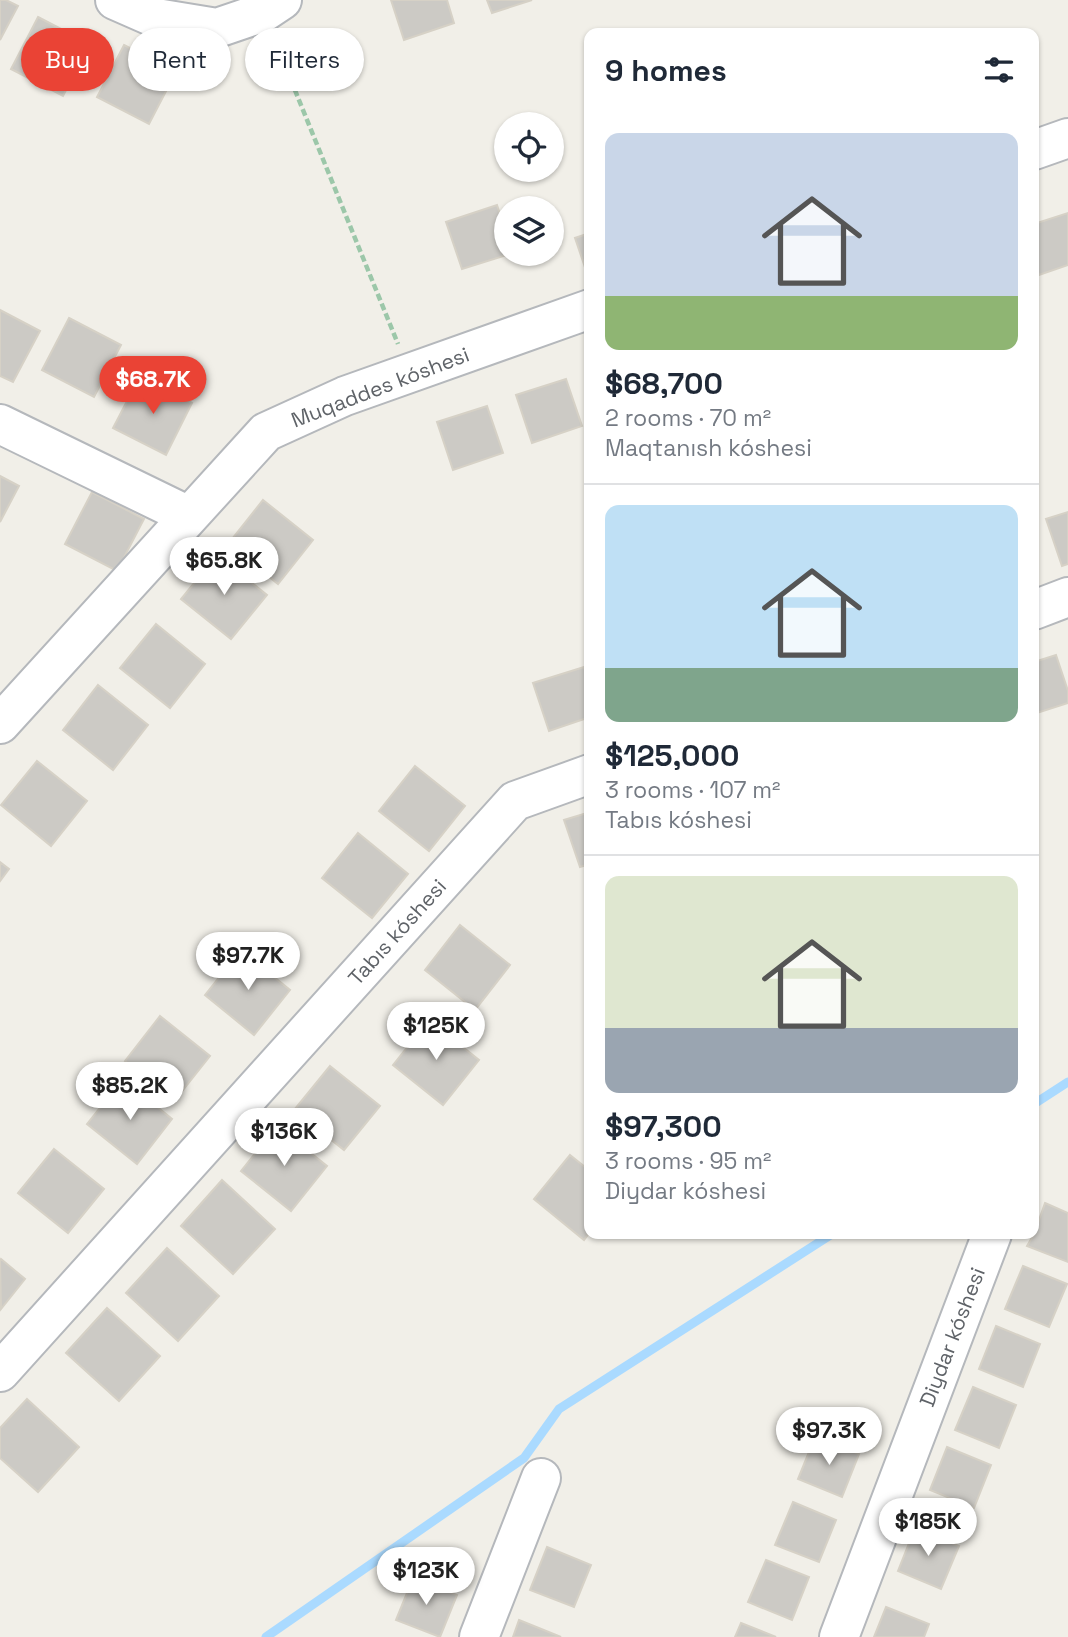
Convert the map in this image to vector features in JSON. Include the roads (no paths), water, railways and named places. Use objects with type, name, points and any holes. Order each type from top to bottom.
[{"type":"street","points":[[115,0],[156,18],[217,29],[273,6]]},
{"type":"street","points":[[1039,148],[1068,138]]},
{"type":"street","name":"Muqaddes kóshesi","points":[[0,724],[266,432],[345,396],[584,311]]},
{"type":"street","points":[[0,424],[190,516]]},
{"type":"street","points":[[1039,608],[1068,597]]},
{"type":"street","name":"Tabıs kóshesi","points":[[0,1372],[515,801],[584,776]]},
{"type":"street","name":"Diydar kóshesi","points":[[839,1637],[990,1239]]},
{"type":"street","points":[[480,1637],[541,1478]]},
{"type":"waterway","points":[[1039,1101],[1068,1082]]},
{"type":"waterway","points":[[266,1637],[524,1458],[559,1409],[824,1239]]}]
